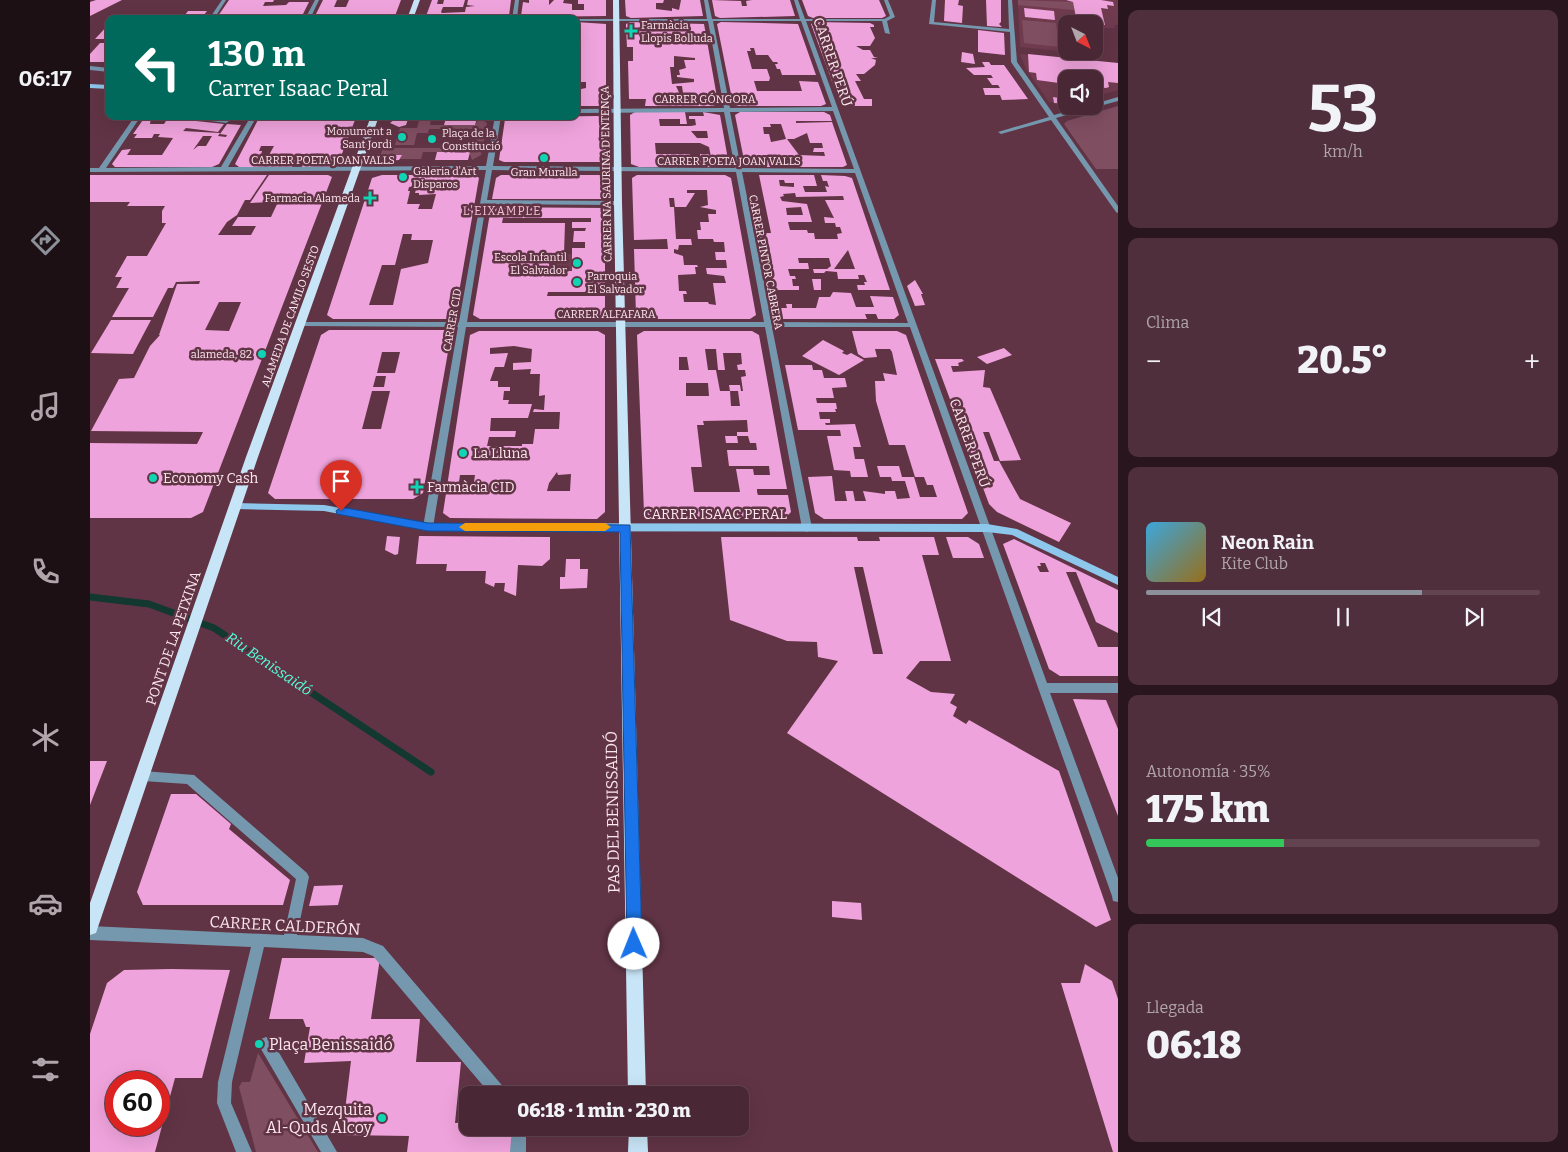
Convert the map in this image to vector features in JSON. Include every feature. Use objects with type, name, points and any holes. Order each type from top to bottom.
[{"type":"main road","points":[[411,15],[417,0]]},
{"type":"main road","name":"CARRER NA SAURINA D'ENTENÇA","points":[[616,0],[618,204],[626,528]]},
{"type":"main road","name":"ALAMEDA DE CAMILO SESTO","points":[[230,524],[374,120]]},
{"type":"main road","name":"PONT DE LA PETXINA","points":[[90,927],[230,524]]},
{"type":"main road","name":"PAS DEL BENISSAIDÓ","points":[[626,528],[637,1086]]},
{"type":"main road","points":[[638,1136],[638,1152]]},
{"type":"street","points":[[214,15],[224,0]]},
{"type":"street","points":[[309,15],[317,0]]},
{"type":"street","points":[[515,15],[517,0]]},
{"type":"street","name":"CARRER PINTOR CABRERA","points":[[706,0],[807,528]]},
{"type":"street","name":"CARRER PERÚ","points":[[796,0],[1118,896]]},
{"type":"street","points":[[580,20],[884,20],[893,17],[886,0]]},
{"type":"street","points":[[934,0],[931,23],[1013,32]]},
{"type":"street","points":[[1010,0],[1014,62],[1118,212]]},
{"type":"street","points":[[884,20],[888,33]]},
{"type":"street","points":[[90,68],[105,70]]},
{"type":"street","points":[[90,86],[105,87]]},
{"type":"street","points":[[1103,103],[1118,99]]},
{"type":"street","name":"CARRER GÓNGORA","points":[[580,111],[834,109]]},
{"type":"street","points":[[1001,132],[1060,115]]},
{"type":"street","points":[[101,170],[135,120]]},
{"type":"street","points":[[216,120],[226,121]]},
{"type":"street","points":[[223,170],[252,120]]},
{"type":"street","name":"CARRER CID","points":[[428,527],[497,120]]},
{"type":"street","name":"CARRER POETA JOAN VALLS","points":[[90,170],[489,168],[857,171]]},
{"type":"street","points":[[484,202],[618,204]]},
{"type":"street","name":"CARRER ALFAFARA","points":[[300,324],[912,325]]},
{"type":"street","name":"CARRER ISAAC PERAL","points":[[235,506],[324,508],[428,527],[987,528],[1014,532],[1118,582]]},
{"type":"street","points":[[1043,688],[1118,688]]},
{"type":"street","points":[[145,769],[190,779],[303,877],[289,942]]},
{"type":"street","name":"CARRER CALDERÓN","points":[[90,933],[363,945],[378,950],[493,1086]]},
{"type":"street","points":[[244,1152],[224,1103],[225,1082],[259,940]]},
{"type":"street","points":[[266,1044],[329,1152]]},
{"type":"street","points":[[518,1152],[519,1136]]},
{"type":"shaded area","points":[[1018,0],[1118,0],[1118,25],[1114,25],[1115,28],[1103,28],[1103,15],[1058,15],[1058,51],[1020,47]]},
{"type":"shaded area","points":[[1018,0],[1073,2],[1074,10],[1018,5]]},
{"type":"shaded area","points":[[1022,20],[1056,23],[1058,47],[1024,43]]},
{"type":"shaded area","points":[[1020,54],[1058,57],[1058,60],[1118,63],[1118,90],[1103,94],[1103,70],[1058,70],[1058,103],[1049,102],[1026,69]]},
{"type":"shaded area","points":[[1118,106],[1118,169],[1096,169],[1064,124],[1067,121],[1087,115],[1103,115],[1103,110]]},
{"type":"shaded area","points":[[419,120],[431,120],[430,125],[475,125],[478,120],[487,123],[483,146],[475,146],[477,129],[429,129],[428,133],[417,133],[414,145],[395,145],[400,128],[417,128]]},
{"type":"shaded area","points":[[383,148],[482,148],[481,155],[472,160],[469,152],[423,152],[421,159],[400,159],[401,155],[389,155],[387,159],[379,159]]},
{"type":"shaded area","name":"Escola Infantil El Salvador","points":[[549,254],[605,254],[605,272],[549,271]]},
{"type":"shaded area","points":[[258,1053],[318,1152],[256,1152],[239,1087],[242,1082],[250,1082]]},
{"type":"building","points":[[96,0],[122,0],[90,16],[90,2]]},
{"type":"building","points":[[229,0],[274,0],[273,2],[265,2],[263,6],[286,5],[289,2],[309,2],[302,15],[219,15]]},
{"type":"building","points":[[323,0],[337,0],[334,7],[346,7],[349,0],[401,0],[395,15],[316,15]]},
{"type":"building","points":[[432,0],[438,0],[437,4],[443,4],[444,0],[465,0],[463,7],[443,7],[442,13],[465,12],[466,7],[475,6],[467,5],[468,0],[511,0],[509,15],[426,15]]},
{"type":"building","points":[[529,0],[549,0],[549,5],[554,0],[564,0],[563,3],[572,4],[572,10],[584,10],[584,4],[578,4],[578,0],[606,0],[606,16],[521,15],[523,2],[529,3]]},
{"type":"building","points":[[625,0],[664,0],[663,3],[656,3],[656,9],[672,11],[672,8],[679,10],[681,0],[700,0],[703,16],[631,18],[626,16]]},
{"type":"building","points":[[712,0],[741,1],[742,6],[747,6],[746,1],[752,0],[790,0],[795,16],[720,18],[715,16]]},
{"type":"building","points":[[802,0],[879,0],[886,16],[882,18],[813,18],[808,16]]},
{"type":"building","points":[[945,0],[959,0],[958,5],[963,6],[962,23],[944,21]]},
{"type":"building","points":[[986,0],[1001,0],[1001,22],[999,24],[1002,27],[987,26]]},
{"type":"building","points":[[1066,0],[1101,0],[1113,2],[1114,6],[1107,5],[1108,9],[1101,8],[1103,15],[1075,15],[1073,2]]},
{"type":"building","points":[[1024,8],[1054,11],[1055,20],[1025,17]]},
{"type":"building","points":[[188,11],[207,11],[204,15],[185,15]]},
{"type":"building","points":[[580,22],[606,24],[606,104],[601,106],[580,106],[580,89],[586,88],[586,82],[580,82]]},
{"type":"building","points":[[630,22],[704,24],[718,103],[713,106],[645,106],[646,99],[629,99],[628,61],[633,61],[633,47],[627,47],[626,24]],"holes":[[[674,56],[695,58],[695,60],[684,60],[686,68],[679,70],[680,75],[677,75],[677,77],[694,79],[694,82],[672,84],[670,67],[674,67]],[[676,86],[682,86],[683,93],[694,93],[695,99],[682,99]]]},
{"type":"building","points":[[721,22],[798,24],[816,75],[782,75],[780,69],[777,69],[775,64],[778,64],[777,62],[773,62],[768,55],[756,55],[754,48],[750,48],[751,51],[747,51],[752,69],[767,69],[770,78],[769,81],[754,81],[757,91],[802,91],[799,81],[818,82],[826,104],[821,106],[738,106],[733,104],[717,24]]},
{"type":"building","points":[[815,22],[870,23],[874,25],[874,27],[870,27],[875,38],[870,46],[856,46],[863,50],[870,50],[874,57],[878,58],[871,58],[876,60],[875,65],[864,74],[856,74],[861,81],[855,81],[864,99],[872,99],[872,106],[846,106],[840,103],[811,24]]},
{"type":"building","points":[[105,28],[105,39],[95,39]]},
{"type":"building","points":[[978,30],[1004,33],[1005,55],[978,52]]},
{"type":"building","points":[[100,43],[105,43],[105,62],[90,62],[90,54]]},
{"type":"building","points":[[962,52],[973,54],[975,64],[961,62]]},
{"type":"building","points":[[1028,54],[1058,57],[1058,60],[1118,63],[1118,83],[1108,82],[1109,87],[1103,88],[1103,70],[1058,70],[1058,83],[1037,80],[1036,73],[1029,72]]},
{"type":"building","points":[[982,62],[989,62],[991,65],[1004,65],[1028,99],[1002,100],[1000,95],[985,95],[983,88],[1000,88],[998,85],[992,85],[987,78],[993,78],[991,75],[974,75],[966,68],[985,67]]},
{"type":"building","points":[[1053,97],[1058,98],[1058,103],[1054,103]]},
{"type":"building","points":[[635,112],[685,112],[687,124],[680,124],[680,119],[659,119],[660,126],[691,126],[696,125],[695,119],[689,119],[689,116],[704,116],[703,112],[720,115],[729,165],[724,167],[639,167],[631,164],[630,115]],"holes":[[[691,131],[707,131],[708,138],[697,138]],[[655,143],[700,143],[709,147],[711,157],[708,154],[700,154],[700,157],[690,157],[690,154],[656,154]]]},
{"type":"building","points":[[740,112],[824,112],[830,115],[832,121],[796,121],[796,123],[832,122],[847,165],[843,167],[751,167],[745,165],[735,115]],"holes":[[[770,124],[781,124],[786,139],[771,142],[769,134],[764,134],[763,127],[771,127]],[[807,133],[810,143],[822,143],[823,148],[814,148],[813,152],[824,152],[825,156],[799,155],[787,139],[794,139]]]},
{"type":"building","points":[[580,116],[600,116],[606,119],[606,160],[600,162],[504,162],[499,160],[505,120],[580,120]]},
{"type":"building","points":[[143,120],[151,120],[150,124],[164,124],[167,120],[187,120],[224,124],[218,132],[186,128],[183,131],[220,133],[218,136],[226,137],[227,135],[220,134],[227,124],[241,125],[219,164],[212,167],[115,167],[112,164],[122,150],[131,149],[127,155],[162,155],[173,138],[158,137],[160,134],[154,134],[152,138],[134,138],[137,134],[133,134]],"holes":[[[203,136],[212,136],[206,146],[198,146],[193,150]]]},
{"type":"building","points":[[258,120],[355,120],[338,164],[331,167],[302,167],[307,154],[298,154],[292,167],[239,167],[235,164]],"holes":[[[261,146],[274,146],[269,155],[272,155],[270,159],[265,159],[267,155],[261,155],[262,151],[259,151]]]},
{"type":"building","points":[[394,120],[408,120],[406,125],[399,127],[390,123]]},
{"type":"building","points":[[445,120],[476,120],[475,125],[444,125]]},
{"type":"building","points":[[437,152],[470,152],[468,160],[435,160]]},
{"type":"building","points":[[389,155],[402,155],[399,160],[388,161]]},
{"type":"building","points":[[90,175],[267,175],[250,200],[245,200],[237,215],[227,222],[218,235],[251,235],[256,226],[232,226],[238,217],[271,217],[278,202],[289,198],[275,197],[272,202],[250,203],[269,175],[328,175],[332,177],[203,512],[191,518],[90,518],[90,443],[197,444],[203,432],[91,431],[119,379],[134,378],[150,346],[160,335],[177,284],[199,284],[200,281],[176,282],[173,288],[168,288],[153,317],[112,317],[129,288],[116,288],[122,277],[115,277],[127,256],[147,256],[166,223],[162,223],[162,211],[165,206],[127,206],[130,202],[90,202]],"holes":[[[219,302],[241,302],[229,331],[205,330]]]},
{"type":"building","points":[[382,175],[475,175],[479,178],[455,315],[447,319],[333,319],[327,315],[372,178]],"holes":[[[417,186],[415,193],[419,193],[419,195],[436,194],[432,209],[418,209],[420,204],[407,204],[409,187]],[[403,234],[412,234],[411,240],[433,240],[428,263],[401,269],[393,305],[369,305],[382,265],[395,265]]]},
{"type":"building","points":[[501,175],[600,175],[605,178],[605,199],[492,199],[496,178]]},
{"type":"building","points":[[637,175],[725,175],[731,178],[756,315],[750,319],[644,319],[636,315],[634,249],[668,249],[667,239],[634,240],[632,178]],"holes":[[[687,190],[707,190],[708,205],[700,207],[716,210],[716,214],[708,214],[709,222],[700,222],[701,230],[697,230],[698,239],[713,239],[714,242],[724,242],[725,252],[715,252],[716,260],[726,260],[727,268],[706,268],[707,274],[724,276],[726,283],[713,283],[716,305],[709,304],[708,302],[684,302],[683,294],[687,294],[686,291],[679,291],[678,275],[696,274],[695,267],[698,267],[697,265],[684,265],[683,256],[674,253],[674,249],[678,250],[679,245],[692,245],[691,239],[676,239],[674,207],[670,207],[669,198],[674,198],[675,207],[686,207],[695,193],[687,193]]]},
{"type":"building","points":[[759,175],[814,175],[817,186],[803,186],[805,192],[827,192],[825,186],[829,187],[827,181],[823,181],[821,175],[852,178],[890,290],[858,290],[857,285],[865,285],[864,282],[867,282],[864,275],[858,275],[859,279],[838,279],[837,272],[814,273],[813,269],[827,269],[831,266],[829,258],[798,258],[799,263],[808,263],[809,269],[788,269],[790,276],[795,276],[796,279],[792,279],[793,286],[799,286],[799,290],[770,290],[759,233],[771,233]],"holes":[[[779,180],[784,180],[785,183],[794,183],[794,187],[780,186]],[[795,193],[796,197],[843,196],[844,200],[825,200],[834,218],[824,217],[825,223],[835,223],[836,227],[840,227],[842,233],[837,234],[838,239],[815,239],[814,233],[808,233],[807,230],[790,230],[788,222],[812,222],[807,204],[782,201],[780,197],[784,196],[783,194]],[[801,207],[803,215],[787,215],[786,208]],[[848,250],[855,269],[834,269]]]},
{"type":"building","points":[[491,207],[605,208],[605,292],[548,292],[547,296],[605,296],[605,315],[598,319],[480,319],[473,315]],"holes":[[[503,218],[591,218],[591,222],[572,222],[572,228],[586,228],[585,231],[574,231],[573,242],[585,242],[585,248],[572,248],[572,259],[580,259],[581,265],[572,265],[572,271],[549,271],[549,254],[564,254],[565,223],[502,223]]]},
{"type":"building","points":[[812,279],[821,279],[821,290],[814,290]]},
{"type":"building","points":[[915,280],[923,294],[921,294],[925,305],[915,306],[907,286]]},
{"type":"building","points":[[833,292],[851,293],[856,307],[874,307],[870,296],[893,297],[899,315],[894,319],[878,319],[876,314],[865,314],[867,319],[783,319],[775,315],[774,308],[787,308],[786,304],[792,304],[792,308],[816,308],[819,297],[830,297]]},
{"type":"building","points":[[111,320],[151,320],[133,354],[91,353]]},
{"type":"building","points":[[329,330],[444,330],[451,335],[423,493],[413,499],[275,499],[268,493],[321,335]],"holes":[[[382,352],[400,352],[395,373],[377,373]],[[376,376],[386,376],[384,387],[373,387]],[[372,391],[390,391],[381,429],[362,429]]]},
{"type":"building","points":[[479,331],[598,331],[605,335],[605,512],[597,519],[450,518],[443,513],[470,335]],"holes":[[[514,346],[532,349],[531,362],[513,363],[513,370],[531,369],[530,374],[540,374],[539,396],[545,395],[544,410],[534,409],[533,412],[560,412],[559,429],[535,429],[533,444],[522,444],[522,446],[487,446],[489,437],[515,437],[516,431],[490,431],[491,418],[528,418],[532,404],[508,404],[509,400],[503,400],[504,391],[510,391],[510,387],[498,387],[498,381],[490,381],[495,367],[504,367],[508,353],[490,354],[490,348]],[[557,472],[558,475],[571,474],[570,491],[547,491],[549,483]],[[460,475],[475,475],[473,489],[458,489]]]},
{"type":"building","points":[[644,331],[752,331],[759,335],[787,489],[757,489],[757,492],[758,495],[788,495],[791,512],[784,519],[654,519],[644,512],[637,335]],"holes":[[[705,349],[716,349],[718,370],[725,370],[723,353],[741,353],[742,364],[737,365],[738,370],[745,370],[746,376],[741,377],[743,391],[741,391],[740,385],[729,385],[730,391],[720,391],[716,370],[708,370]],[[679,357],[687,357],[689,370],[679,370]],[[686,383],[708,383],[709,396],[686,396]],[[730,391],[738,391],[740,406],[731,406]],[[747,420],[748,432],[737,432],[737,436],[748,436],[750,443],[756,443],[757,450],[727,450],[729,466],[769,466],[770,475],[754,475],[753,469],[736,469],[740,492],[694,492],[691,467],[702,467],[697,425],[704,425],[703,421]]]},
{"type":"building","points":[[852,331],[897,331],[906,335],[968,513],[962,519],[824,519],[815,513],[808,477],[832,476],[835,501],[847,501],[845,491],[853,491],[855,501],[866,501],[863,491],[885,494],[885,491],[895,491],[897,499],[910,498],[905,481],[892,481],[891,477],[880,477],[877,466],[899,466],[902,477],[914,477],[920,497],[937,497],[933,485],[927,485],[924,477],[915,477],[905,445],[889,445],[876,401],[875,381],[885,381],[883,373],[897,375],[892,352],[890,349],[875,349],[877,357],[864,358],[858,354]]},
{"type":"building","points":[[823,340],[844,351],[842,353],[847,355],[851,353],[864,360],[839,375],[802,356]]},
{"type":"building","points":[[1004,348],[1012,355],[987,364],[977,357]]},
{"type":"building","points":[[935,359],[962,359],[964,361],[958,363],[959,366],[951,366],[953,372],[985,370],[983,387],[990,388],[1021,460],[1000,461],[989,432],[983,432],[994,461],[999,461],[1020,499],[1071,523],[1059,542],[997,512],[989,504]]},
{"type":"building","points":[[785,365],[812,365],[813,370],[822,370],[824,378],[845,378],[847,387],[832,388],[834,398],[816,398],[817,403],[836,403],[836,412],[819,412],[820,419],[830,419],[830,423],[825,423],[826,425],[855,424],[861,447],[853,447],[855,459],[864,459],[868,477],[851,477],[850,471],[834,470],[827,436],[841,436],[840,430],[798,430]]},
{"type":"building","points":[[725,436],[737,436],[738,443],[726,443]]},
{"type":"building","points":[[387,536],[400,537],[398,554],[395,555],[385,550]]},
{"type":"building","points":[[419,536],[550,537],[550,559],[542,566],[518,565],[516,596],[504,591],[505,583],[495,583],[494,587],[485,583],[486,571],[446,571],[447,564],[416,564]]},
{"type":"building","points":[[721,537],[857,537],[858,541],[880,541],[879,537],[934,537],[939,555],[922,555],[951,661],[920,661],[906,678],[931,692],[955,694],[950,703],[957,707],[953,716],[966,724],[969,720],[1059,771],[1111,920],[1096,927],[787,733],[838,661],[818,657],[817,642],[787,641],[730,620]],"holes":[[[854,567],[863,567],[883,654],[873,654]]]},
{"type":"building","points":[[946,537],[968,537],[979,544],[984,558],[953,558]]},
{"type":"building","points":[[1014,539],[1118,590],[1118,633],[1096,622],[1076,572],[1066,572],[1098,647],[1118,647],[1118,676],[1060,676],[1049,669],[1003,544]],"holes":[[[1040,563],[1045,563],[1049,572],[1040,572],[1037,566],[1041,566]]]},
{"type":"building","points":[[566,559],[580,559],[580,569],[588,569],[587,588],[560,589],[560,577],[565,577]]},
{"type":"building","points":[[1073,699],[1106,700],[1118,729],[1118,816]]},
{"type":"building","points":[[90,761],[107,761],[90,805]]},
{"type":"building","points":[[171,794],[196,794],[231,824],[229,829],[290,880],[283,905],[143,905],[137,892]]},
{"type":"building","points":[[343,885],[338,905],[309,906],[314,886]]},
{"type":"building","points":[[832,901],[861,903],[862,920],[832,917]]},
{"type":"building","points":[[282,958],[380,958],[371,1019],[420,1019],[416,1062],[461,1062],[455,1123],[459,1123],[459,1136],[513,1136],[512,1152],[407,1152],[409,1136],[342,1135],[351,1061],[304,1063],[310,1027],[306,1027],[303,1019],[269,1019]]},
{"type":"building","points":[[1085,964],[1112,981],[1118,999],[1118,1152],[1113,1152],[1061,983],[1080,983]]},
{"type":"building","points":[[124,970],[230,970],[202,1078],[175,1078],[170,1096],[170,1071],[105,1071],[105,1136],[159,1136],[155,1152],[90,1152],[90,1034],[107,983]]},
{"type":"waterway","name":"Riu Benissaidó","points":[[90,597],[149,604],[214,628],[431,772]]},
{"type":"slow traffic","points":[[465,527],[605,527]]},
{"type":"place","name":"Farmàcia Llopis Bolluda","points":[[631,31]]},
{"type":"place","name":"Monument a Sant Jordi","points":[[402,137]]},
{"type":"place","name":"Plaça de la Constitució","points":[[432,139]]},
{"type":"place","name":"Gran Muralla","points":[[544,158]]},
{"type":"place","name":"Galeria d'Art Disparos","points":[[403,177]]},
{"type":"place","name":"Farmacia Alameda","points":[[370,198]]},
{"type":"place","name":"Escola Infantil El Salvador","points":[[577,263]]},
{"type":"place","name":"Parroquia El Salvador","points":[[577,282]]},
{"type":"place","name":"alameda, 82","points":[[262,354]]},
{"type":"place","name":"La Lluna","points":[[463,453]]},
{"type":"place","name":"Economy Cash","points":[[153,478]]},
{"type":"place","name":"Farmàcia CID","points":[[417,487]]},
{"type":"place","name":"Plaça Benissaidó","points":[[259,1044]]},
{"type":"place","name":"Mezquita Al-Quds Alcoy","points":[[382,1118]]},
{"type":"district","name":"L'EIXAMPLE","points":[[502,211]]},
{"type":"route","points":[[341,511],[428,527],[626,528],[634,944]]}]
